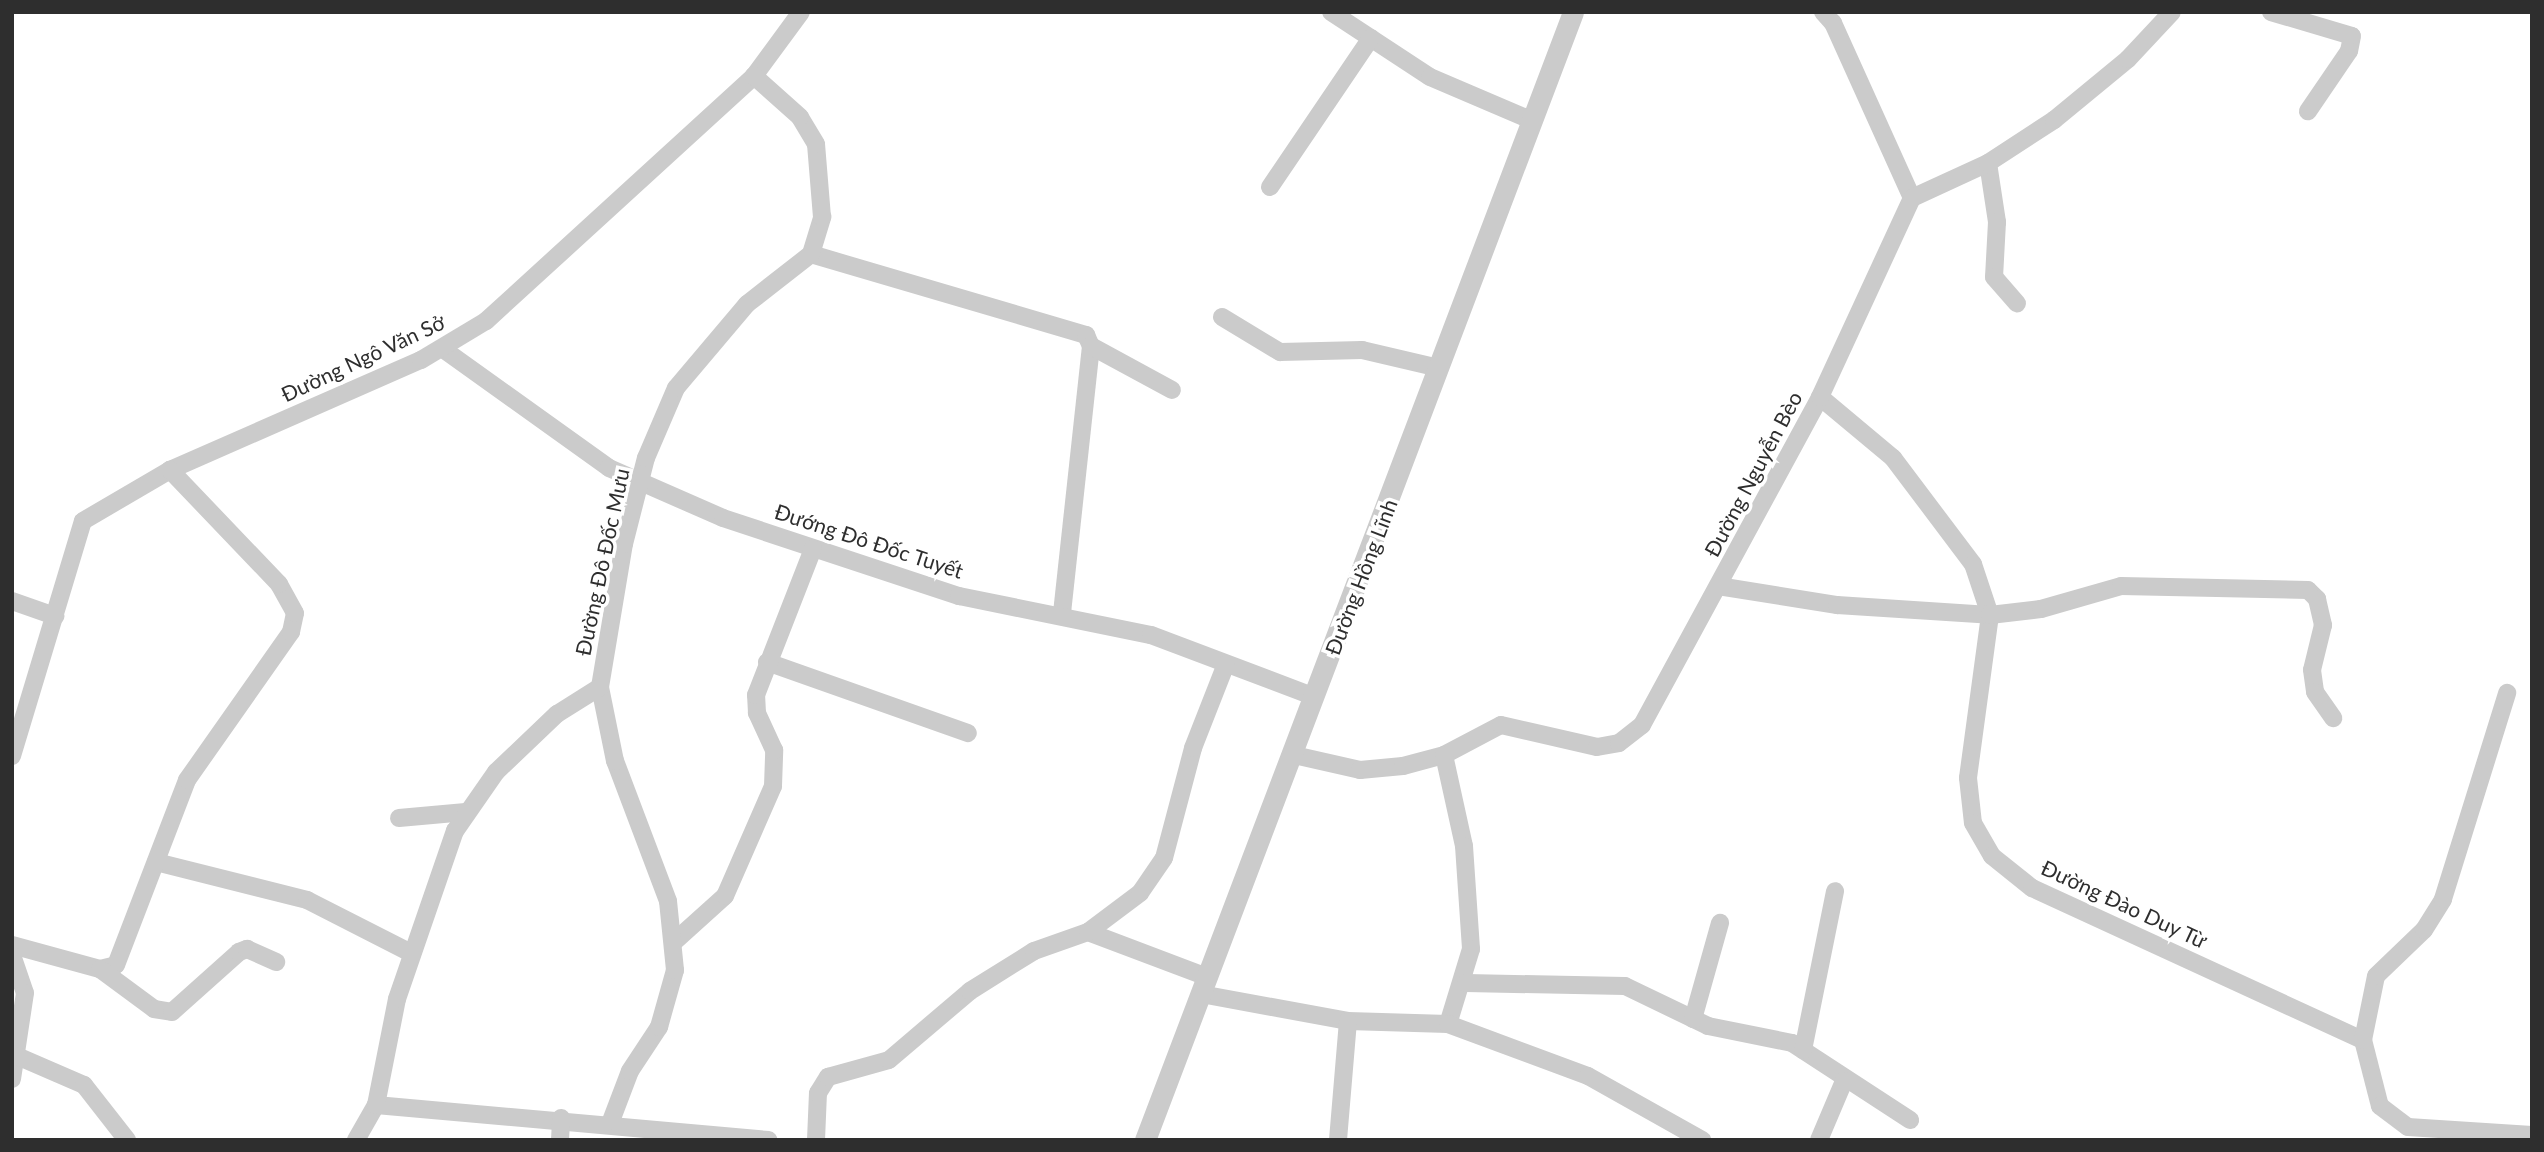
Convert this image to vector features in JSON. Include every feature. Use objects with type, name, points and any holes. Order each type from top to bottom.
[{"type":"street","name":"Đường Ngô Văn Sở","points":[[12,757],[83,521],[170,470],[443,349],[534,282],[754,76],[801,12]]},
{"type":"street","points":[[1331,12],[1430,77],[1533,121]]},
{"type":"street","name":"Đường Hồng Lĩnh","points":[[1145,1140],[1294,754],[1573,12]]},
{"type":"street","points":[[1823,12],[1839,34],[1912,198],[1989,163],[2087,95],[2172,12]]},
{"type":"street","points":[[2271,12],[2352,36],[2349,51],[2308,111]]},
{"type":"street","points":[[1270,187],[1371,38]]},
{"type":"street","points":[[754,76],[800,117],[816,144],[821,216],[811,254],[1057,322],[1086,335],[1091,346],[1062,615]]},
{"type":"street","points":[[1989,163],[1997,222],[1994,277],[2017,303]]},
{"type":"street","name":"Đường Nguyễn Bèo","points":[[1294,754],[1360,770],[1444,755],[1501,725],[1597,747],[1619,743],[1642,725],[1670,681],[1820,397],[1912,198]]},
{"type":"street","name":"Đường Đô Đốc Mưu","points":[[611,1121],[630,1071],[670,1000],[675,941],[668,901],[615,761],[600,687],[640,483],[660,421],[690,367],[747,304],[811,254]]},
{"type":"street","points":[[1222,317],[1280,352],[1362,350],[1439,368]]},
{"type":"street","points":[[1091,346],[1172,390]]},
{"type":"street","name":"Đướng Đô Đốc Tuyết","points":[[443,349],[536,420],[640,483],[813,549],[959,596],[1151,635],[1315,697]]},
{"type":"street","name":"Đường Đào Duy Từ","points":[[1820,397],[1893,458],[1940,515],[1973,564],[1990,615],[1968,778],[1973,823],[1992,856],[2032,888],[2363,1040]]},
{"type":"street","points":[[100,970],[124,954],[187,780],[291,632],[295,613],[279,584],[170,470]]},
{"type":"street","points":[[675,941],[713,914],[725,896],[773,786],[774,750],[757,713],[766,662],[813,549]]},
{"type":"street","points":[[1718,586],[1837,606],[1990,615],[2041,609],[2121,586],[2308,590],[2318,599],[2323,625],[2312,670],[2315,692],[2333,718]]},
{"type":"street","points":[[12,601],[55,616]]},
{"type":"street","points":[[766,662],[968,733]]},
{"type":"street","points":[[816,1140],[818,1093],[828,1077],[889,1060],[1016,961],[1088,932],[1140,893],[1164,858],[1193,748],[1226,664]]},
{"type":"street","points":[[356,1140],[376,1105],[411,953],[466,812],[530,739],[600,687]]},
{"type":"street","points":[[2507,693],[2443,899],[2424,930],[2376,976],[2363,1040],[2380,1106],[2392,1118],[2443,1132],[2532,1135]]},
{"type":"street","points":[[1444,755],[1464,846],[1471,949],[1466,983],[1448,1024]]},
{"type":"street","points":[[399,818],[466,812]]},
{"type":"street","points":[[156,862],[307,900],[411,953]]},
{"type":"street","points":[[1803,1050],[1835,891]]},
{"type":"street","points":[[1693,1019],[1720,923]]},
{"type":"street","points":[[1088,932],[1204,986],[1348,1021],[1448,1024],[1588,1076],[1702,1140]]},
{"type":"street","points":[[12,945],[100,970],[154,1009],[172,1012],[239,952],[247,949],[276,962]]},
{"type":"street","points":[[12,955],[24,993],[18,1056],[12,1079]]},
{"type":"street","points":[[1466,983],[1617,984],[1693,1019],[1774,1036],[1803,1050],[1844,1082],[1910,1120]]},
{"type":"street","points":[[1338,1140],[1348,1021]]},
{"type":"street","points":[[18,1056],[83,1085],[127,1140]]},
{"type":"street","points":[[1819,1140],[1844,1082]]},
{"type":"street","points":[[376,1105],[611,1121],[687,1135],[768,1140]]},
{"type":"street","points":[[560,1140],[561,1118]]}]
